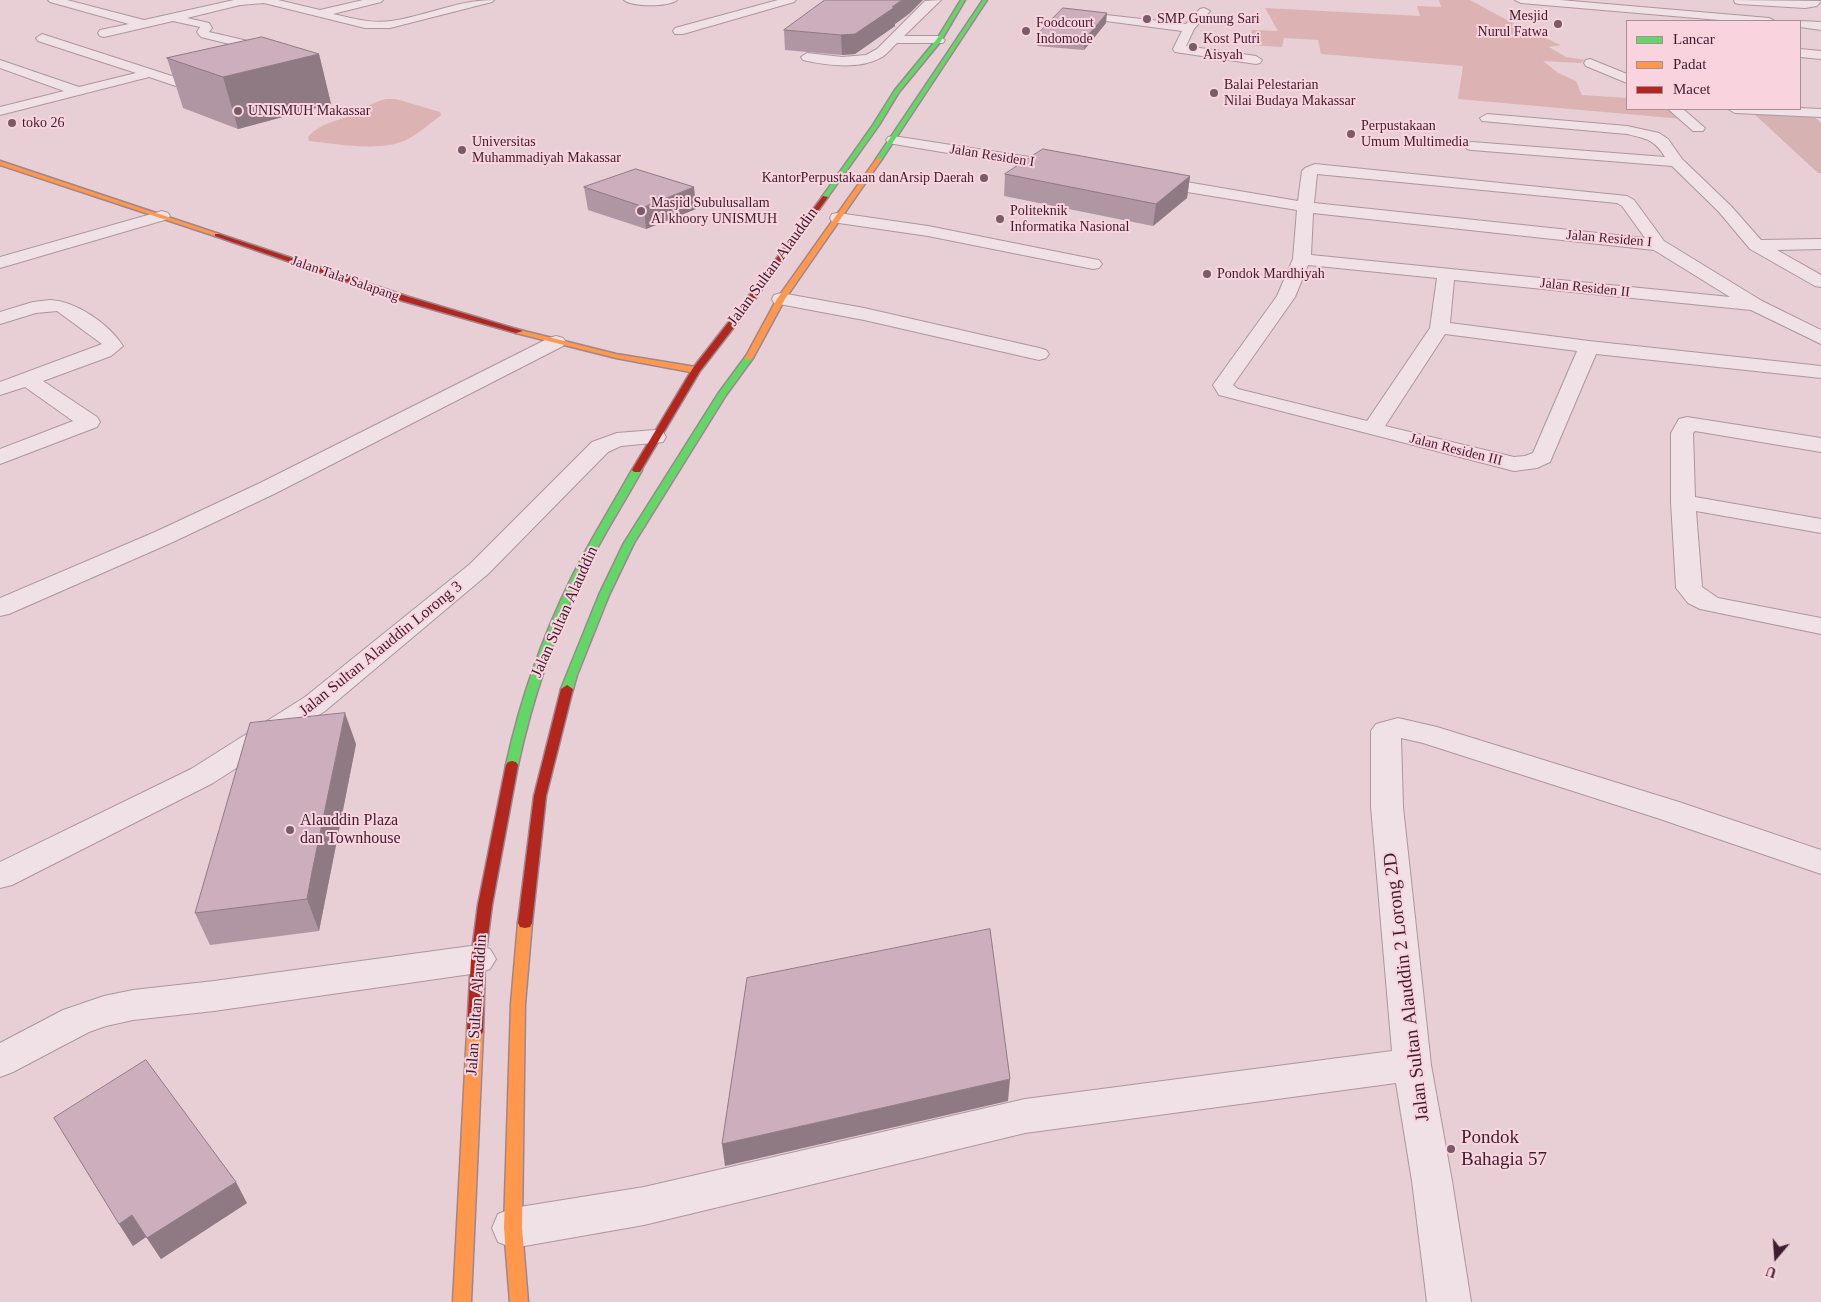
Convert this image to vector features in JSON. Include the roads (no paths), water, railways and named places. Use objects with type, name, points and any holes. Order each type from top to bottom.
[{"type":"main road","name":"Jalan Sultan Alauddin","points":[[462,1302],[478,959],[485,905],[512,764],[526,704],[542,657],[577,578],[596,542],[655,437],[696,370],[745,307],[876,125],[897,92],[938,40],[963,0]]},
{"type":"main road","name":"Jalan Sultan Alauddin","points":[[519,1302],[513,1228],[518,1004],[530,869],[540,796],[571,675],[604,595],[629,543],[722,394],[746,364],[781,299],[893,140],[922,93],[985,0]]},
{"type":"main road","points":[[897,92],[922,93]]},
{"type":"main road","name":"Jalan Tala' Salapang","points":[[1,165],[162,216],[406,299],[556,342],[616,356],[696,370]]},
{"type":"main road","points":[[596,542],[629,543]]},
{"type":"street","points":[[54,0],[146,24]]},
{"type":"street","points":[[104,33],[175,18],[236,1],[264,0],[365,25],[379,26],[390,25],[488,0]]},
{"type":"street","points":[[322,13],[377,0]]},
{"type":"street","points":[[630,0],[654,2],[671,0]]},
{"type":"street","points":[[679,31],[790,0]]},
{"type":"street","points":[[807,57],[835,61],[866,59],[876,56],[929,3],[935,0]]},
{"type":"street","points":[[1521,0],[1664,14],[1754,20]]},
{"type":"street","points":[[1521,0],[1547,14]]},
{"type":"street","points":[[1664,14],[1670,0]]},
{"type":"street","points":[[1730,1],[1805,5],[1813,4],[1816,0]]},
{"type":"street","points":[[1204,12],[1189,28],[1179,48],[1181,50],[1256,60]]},
{"type":"street","points":[[175,18],[205,25],[206,28],[203,32],[205,34],[284,54]]},
{"type":"street","points":[[1106,18],[1189,28]]},
{"type":"street","points":[[1801,24],[1821,26]]},
{"type":"street","points":[[42,38],[176,82]]},
{"type":"street","points":[[894,39],[938,40]]},
{"type":"street","points":[[1801,53],[1821,55]]},
{"type":"street","points":[[1590,63],[1626,78]]},
{"type":"street","points":[[0,64],[77,91]]},
{"type":"street","points":[[0,111],[150,74]]},
{"type":"street","points":[[1676,110],[1698,128]]},
{"type":"street","points":[[1802,110],[1821,113]]},
{"type":"street","points":[[1802,110],[1821,125]]},
{"type":"street","points":[[1487,118],[1647,133],[1663,142],[1676,162],[1725,210],[1756,245],[1821,282]]},
{"type":"street","points":[[1533,122],[1540,151]]},
{"type":"street","name":"Jalan Residen I","points":[[893,140],[1082,170]]},
{"type":"street","points":[[1472,146],[1676,162]]},
{"type":"street","name":"Jalan Residen I","points":[[1305,207],[1310,172],[1315,169],[1601,196],[1621,199],[1628,203],[1658,245]]},
{"type":"street","name":"Jalan Residen I","points":[[1140,180],[1305,207],[1658,245]]},
{"type":"street","points":[[1305,207],[1302,259],[1286,297],[1223,385],[1226,391],[1372,429],[1440,328],[1446,274]]},
{"type":"street","points":[[0,263],[162,216]]},
{"type":"street","points":[[838,218],[928,231],[1093,264]]},
{"type":"street","points":[[1756,245],[1821,244]]},
{"type":"street","points":[[1658,245],[1755,305],[1821,338]]},
{"type":"street","name":"Jalan Residen II","points":[[1302,259],[1755,305]]},
{"type":"street","points":[[781,299],[864,314],[1039,354]]},
{"type":"street","points":[[0,318],[46,305],[59,305],[108,338],[112,343],[112,346],[104,352],[0,389]]},
{"type":"street","points":[[1440,328],[1589,347],[1821,372]]},
{"type":"street","points":[[0,608],[164,537],[277,484],[556,342]]},
{"type":"street","name":"Jalan Residen III","points":[[1372,429],[1514,464],[1529,463],[1545,454],[1589,347]]},
{"type":"street","points":[[0,457],[89,422],[28,380]]},
{"type":"street","points":[[1821,445],[1703,425],[1687,424],[1682,433],[1683,502],[1689,588],[1696,597],[1713,605],[1821,626]]},
{"type":"street","name":"Jalan Sultan Alauddin Lorong 3","points":[[0,876],[202,776],[287,724],[336,689],[479,569],[600,448],[617,440],[655,437]]},
{"type":"street","points":[[1683,502],[1821,526]]},
{"type":"street","name":"Jalan Sultan Alauddin 2 Lorong 2D","points":[[1449,1302],[1432,1181],[1412,1064],[1387,807],[1386,731],[1398,728],[1427,734],[1668,810],[1821,862]]},
{"type":"street","points":[[0,1061],[76,1021],[104,1011],[133,1005],[348,978],[478,959]]},
{"type":"street","points":[[513,1228],[644,1206],[1025,1116],[1412,1064]]},
{"type":"place","name":"SMP Gunung Sari","points":[[1147,19]]},
{"type":"place","name":"Mesjid Nurul Fatwa","points":[[1558,24]]},
{"type":"place","name":"Foodcourt Indomode","points":[[1026,31]]},
{"type":"place","name":"Kost Putri Aisyah","points":[[1193,47]]},
{"type":"place","name":"Balai Pelestarian Nilai Budaya Makassar","points":[[1214,93]]},
{"type":"place","name":"UNISMUH Makassar","points":[[238,111]]},
{"type":"place","name":"toko 26","points":[[12,123]]},
{"type":"place","name":"Perpustakaan Umum Multimedia","points":[[1351,134]]},
{"type":"place","name":"Universitas Muhammadiyah Makassar","points":[[462,150]]},
{"type":"place","name":"KantorPerpustakaan danArsip Daerah","points":[[984,178]]},
{"type":"place","name":"Masjid Subulusallam Al khoory UNISMUH","points":[[641,211]]},
{"type":"place","name":"Politeknik Informatika Nasional","points":[[1000,219]]},
{"type":"place","name":"Pondok Mardhiyah","points":[[1207,274]]},
{"type":"place","name":"Alauddin Plaza dan Townhouse","points":[[290,830]]},
{"type":"place","name":"Pondok Bahagia 57","points":[[1451,1149]]}]
